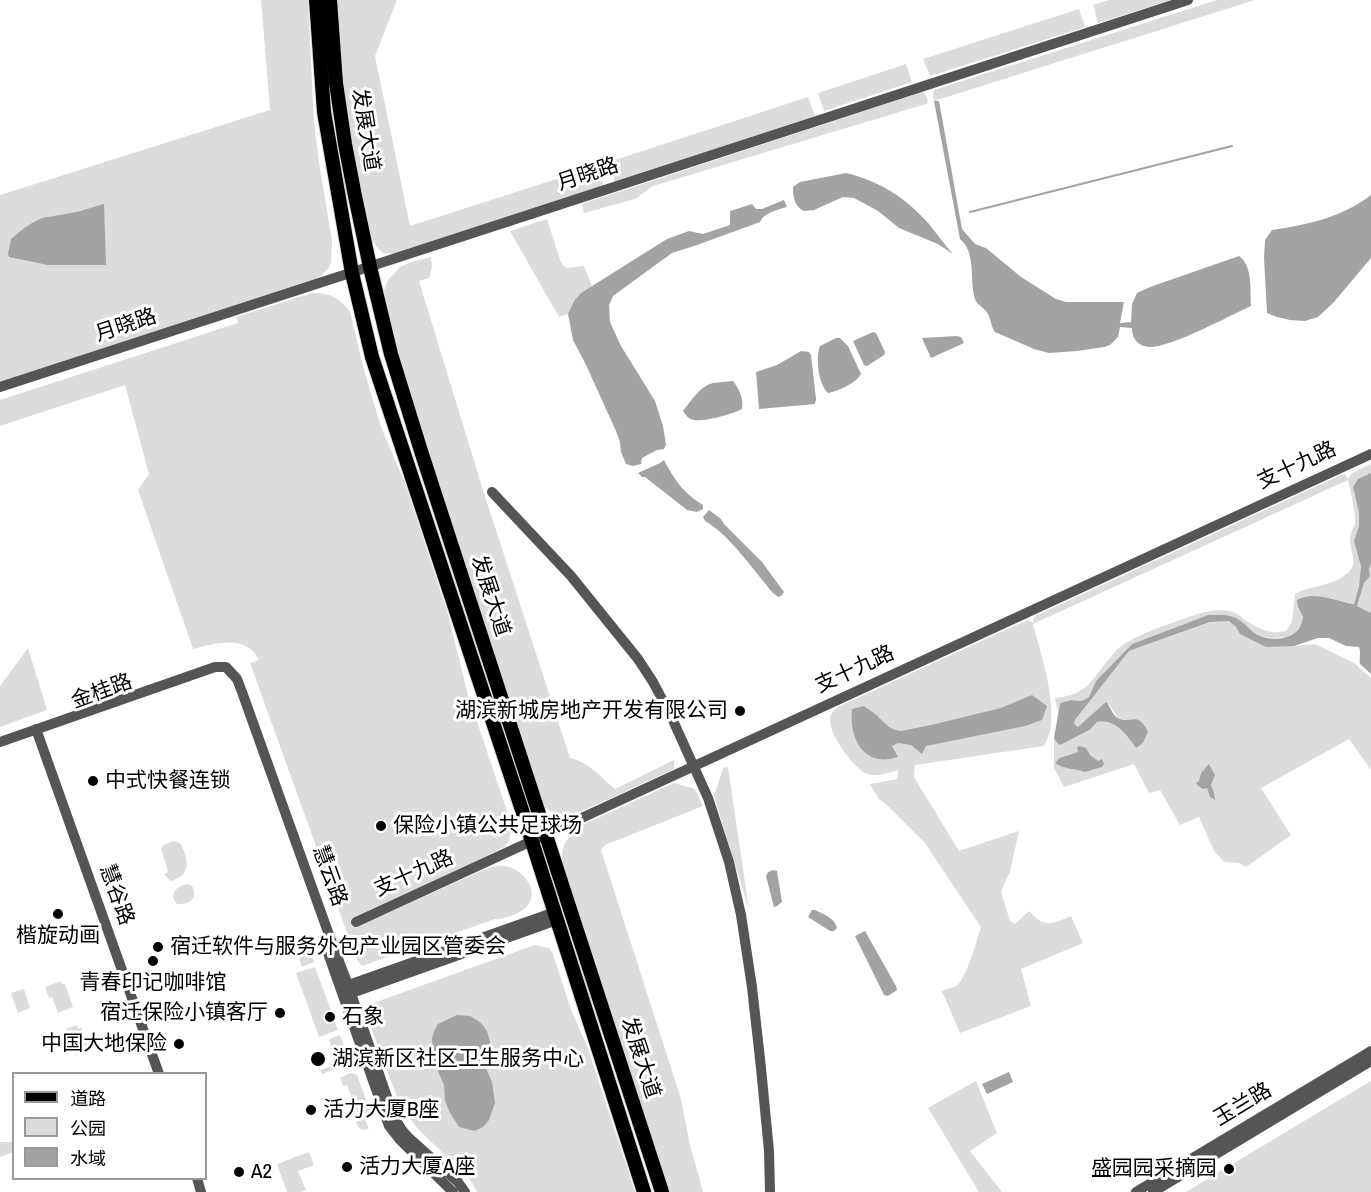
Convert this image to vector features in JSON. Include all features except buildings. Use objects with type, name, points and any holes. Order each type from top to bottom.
[{"type":"main road","name":"发展大道","points":[[316,0],[324,112],[352,273],[376,369],[532,841],[644,1192]]},
{"type":"main road","name":"发展大道","points":[[330,0],[336,83],[345,144],[370,267],[392,354],[421,451],[662,1192]]},
{"type":"street","name":"月晓路","points":[[0,387],[1188,0]]},
{"type":"street","name":"支十九路","points":[[356,922],[1371,454]]},
{"type":"street","points":[[492,492],[571,576],[638,659],[667,708],[708,798],[729,862],[741,915],[761,1068],[769,1151],[770,1192]]},
{"type":"street","name":"金桂路","points":[[0,742],[37,732],[216,670]]},
{"type":"street","name":"慧云路","points":[[216,670],[224,673],[232,681],[346,991],[398,1124],[408,1137],[458,1182],[465,1192]]},
{"type":"street","name":"金桂路","points":[[0,748],[37,732]]},
{"type":"street","name":"慧谷路","points":[[37,732],[158,1072]]},
{"type":"street","points":[[346,991],[556,916]]},
{"type":"street","name":"慧云路","points":[[346,991],[389,1126],[400,1140],[453,1192]]},
{"type":"street","name":"玉兰路","points":[[1136,1192],[1371,1051]]},
{"type":"street","name":"玉兰路","points":[[1153,1192],[1371,1061]]},
{"type":"green space","points":[[261,0],[308,0],[314,122],[332,241],[329,268],[311,282],[0,384],[0,195],[270,110]]},
{"type":"green space","points":[[337,0],[397,0],[375,56],[410,226],[597,166],[604,186],[397,254],[383,253],[376,246],[366,227],[341,73]]},
{"type":"green space","points":[[1109,0],[1171,0],[1098,23],[1093,5]]},
{"type":"green space","points":[[1217,0],[1255,0],[934,101],[934,90]]},
{"type":"green space","points":[[1079,9],[1085,27],[930,76],[923,59]]},
{"type":"green space","points":[[906,64],[912,82],[824,111],[818,93]]},
{"type":"green space","points":[[922,92],[928,102],[926,104],[653,186],[635,199],[584,213],[582,204]]},
{"type":"green space","points":[[808,97],[815,116],[615,182],[609,162]]},
{"type":"green space","points":[[547,219],[561,263],[566,268],[584,266],[592,286],[574,301],[568,314],[559,317],[510,231]]},
{"type":"green space","points":[[431,257],[432,267],[429,278],[419,281],[482,487],[570,758],[588,766],[615,789],[674,760],[674,769],[576,814],[559,815],[544,807],[410,393],[397,346],[384,290],[388,280],[400,267]]},
{"type":"green space","points":[[312,293],[334,297],[350,312],[381,427],[405,483],[448,614],[468,695],[510,820],[511,830],[509,841],[504,847],[352,918],[356,927],[483,870],[497,866],[506,866],[523,875],[531,889],[532,897],[523,910],[513,915],[495,919],[362,966],[357,960],[250,663],[259,660],[247,646],[230,642],[193,649],[138,490],[149,474],[125,385],[0,426],[0,400],[238,323],[236,317]]},
{"type":"green space","points":[[1371,464],[1371,473],[1358,479],[1354,492],[1359,513],[1359,527],[1354,541],[1361,567],[1361,577],[1354,604],[1317,596],[1298,607],[1303,617],[1301,625],[1296,633],[1286,637],[1260,636],[1220,615],[1208,615],[1132,644],[1096,681],[1089,697],[1082,701],[1071,700],[1060,703],[1058,712],[1055,698],[1082,690],[1119,648],[1145,633],[1174,622],[1205,612],[1223,610],[1234,612],[1264,630],[1286,631],[1292,622],[1295,594],[1305,589],[1334,582],[1353,566],[1350,540],[1355,519],[1348,480],[1033,624],[1049,686],[1051,703],[1049,734],[1044,746],[915,765],[914,777],[959,851],[1019,831],[1010,871],[1001,892],[1010,921],[1015,924],[1029,911],[1044,923],[1059,921],[1071,916],[1083,943],[1021,969],[1031,1006],[960,1033],[942,991],[956,986],[964,976],[981,927],[925,843],[878,798],[870,784],[898,779],[898,770],[874,775],[860,769],[848,756],[833,732],[830,724],[832,713],[838,707],[1016,625],[1029,620],[1033,623],[1035,616],[1341,475],[1345,474],[1348,479],[1352,473]]},
{"type":"green space","points":[[1371,564],[1371,613],[1357,606],[1364,583],[1370,576]]},
{"type":"green space","points":[[1229,621],[1236,627],[1284,646],[1315,644],[1354,663],[1371,678],[1371,770],[1349,739],[1261,788],[1291,835],[1246,867],[1239,863],[1224,862],[1214,851],[1199,817],[1180,825],[1160,790],[1149,793],[1134,764],[1064,787],[1054,768],[1054,738],[1060,744],[1090,731],[1097,722],[1115,725],[1136,747],[1143,743],[1148,732],[1135,719],[1124,720],[1117,717],[1109,704],[1078,727],[1073,725],[1129,651],[1211,622]]},
{"type":"green space","points":[[28,648],[47,710],[0,727],[0,686]]},
{"type":"green space","points":[[728,767],[749,910],[714,796],[723,768]]},
{"type":"green space","points":[[674,783],[695,789],[703,806],[605,845],[601,850],[681,1099],[690,1145],[703,1192],[668,1192],[562,863],[566,842],[580,826]]},
{"type":"green space","points":[[173,841],[180,843],[187,866],[182,875],[170,881],[164,874],[168,872],[161,848]]},
{"type":"green space","points":[[187,884],[194,890],[192,900],[177,904],[173,897],[175,891]]},
{"type":"green space","points":[[301,935],[306,938],[314,962],[302,967],[292,939]]},
{"type":"green space","points":[[535,945],[549,948],[553,954],[571,1010],[587,1046],[635,1192],[477,1192],[469,1178],[419,1130],[401,1108],[369,1022],[372,1006],[376,1002]]},
{"type":"green space","points":[[315,967],[338,1030],[319,1037],[296,973]]},
{"type":"green space","points":[[61,981],[65,984],[73,1007],[58,1013],[45,987]]},
{"type":"green space","points":[[24,989],[30,1008],[18,1013],[11,993]]},
{"type":"green space","points":[[77,1025],[78,1029],[81,1028],[89,1050],[76,1055],[66,1029]]},
{"type":"green space","points":[[340,1035],[349,1060],[347,1065],[322,1074],[320,1070],[337,1064],[329,1039]]},
{"type":"green space","points":[[350,1073],[357,1075],[372,1116],[365,1119],[369,1129],[362,1130],[358,1126],[356,1122],[360,1120],[347,1085],[343,1086],[340,1078]]},
{"type":"green space","points":[[976,1081],[997,1133],[970,1151],[1002,1192],[979,1192],[928,1108]]},
{"type":"green space","points":[[1371,1081],[1371,1192],[1186,1192],[1199,1184]]},
{"type":"green space","points":[[0,1142],[12,1142],[12,1152],[0,1157]]},
{"type":"green space","points":[[309,1152],[314,1165],[298,1171],[306,1190],[287,1192],[277,1164]]},
{"type":"water","points":[[934,101],[939,101],[962,229],[975,244],[986,248],[1021,277],[1056,299],[1066,302],[1124,302],[1120,323],[1131,322],[1132,304],[1137,293],[1239,256],[1249,272],[1251,306],[1215,324],[1159,346],[1142,345],[1136,341],[1132,328],[1120,327],[1118,337],[1110,345],[1049,353],[995,332],[988,314],[977,303],[973,292],[971,259],[960,239]]},
{"type":"water","points":[[846,173],[881,186],[902,199],[929,224],[953,254],[938,244],[899,228],[878,211],[854,198],[843,197],[814,210],[804,211],[796,204],[793,187],[800,182]]},
{"type":"water","points":[[1371,195],[1371,258],[1334,302],[1318,317],[1305,321],[1290,320],[1267,313],[1265,240],[1272,230],[1324,219],[1349,209]]},
{"type":"water","points":[[784,200],[787,207],[775,210],[760,222],[672,253],[613,296],[609,305],[610,322],[621,346],[655,401],[666,445],[664,449],[642,458],[641,464],[633,466],[626,464],[616,431],[573,340],[568,314],[574,301],[581,293],[667,239],[689,231],[703,234],[730,225],[730,211],[752,204],[756,209],[762,209]]},
{"type":"water","points":[[104,204],[106,265],[48,265],[9,257],[11,239],[32,223],[42,218],[77,212]]},
{"type":"water","points":[[873,332],[876,333],[885,352],[867,366],[864,365],[853,341]]},
{"type":"water","points":[[961,337],[964,343],[931,358],[922,338]]},
{"type":"water","points":[[840,338],[848,346],[861,374],[847,386],[828,393],[820,378],[819,351],[820,346]]},
{"type":"water","points":[[801,351],[809,352],[811,355],[815,404],[759,409],[756,372],[777,365]]},
{"type":"water","points":[[733,381],[740,394],[742,409],[704,420],[687,417],[683,411],[704,387],[713,383]]},
{"type":"water","points":[[664,460],[680,485],[703,505],[703,509],[697,512],[687,510],[638,473]]},
{"type":"water","points":[[1371,473],[1370,576],[1364,583],[1357,606],[1371,613],[1371,674],[1360,664],[1359,647],[1346,646],[1329,638],[1318,638],[1294,646],[1266,647],[1240,634],[1229,621],[1210,622],[1129,651],[1075,720],[1074,724],[1078,727],[1106,702],[1118,718],[1137,720],[1144,725],[1148,732],[1143,743],[1136,748],[1115,725],[1097,722],[1090,730],[1060,745],[1057,743],[1054,738],[1060,703],[1071,700],[1082,701],[1089,697],[1096,681],[1132,644],[1208,615],[1233,617],[1263,637],[1285,638],[1298,630],[1301,624],[1303,617],[1297,600],[1318,596],[1354,604],[1361,567],[1354,541],[1359,526],[1359,513],[1353,487],[1358,479]]},
{"type":"water","points":[[709,510],[721,519],[762,562],[784,592],[781,596],[778,597],[773,593],[732,544],[705,521],[703,517]]},
{"type":"water","points":[[1032,695],[1047,706],[1042,720],[1025,726],[926,746],[922,754],[911,745],[898,743],[892,746],[898,757],[876,758],[868,755],[861,748],[853,731],[852,709],[864,706],[889,727],[901,731],[1001,708]]},
{"type":"water","points":[[1077,747],[1086,748],[1090,755],[1098,761],[1102,759],[1104,764],[1102,767],[1085,772],[1062,767],[1055,763],[1060,758],[1078,752]]},
{"type":"water","points":[[1209,764],[1215,775],[1211,785],[1215,800],[1210,797],[1207,788],[1203,789],[1196,783]]},
{"type":"water","points":[[773,870],[777,871],[782,902],[774,907],[766,876]]},
{"type":"water","points":[[812,910],[828,917],[837,928],[830,931],[808,917]]},
{"type":"water","points":[[865,931],[896,986],[897,990],[888,996],[884,995],[855,936]]},
{"type":"water","points":[[457,1015],[470,1016],[480,1022],[487,1031],[490,1042],[484,1064],[492,1082],[495,1103],[489,1120],[475,1131],[459,1127],[449,1111],[445,1100],[444,1085],[433,1057],[432,1039],[438,1024]]},
{"type":"water","points":[[1009,1072],[1013,1082],[987,1094],[982,1084]]},
{"type":"waterway","points":[[970,212],[1232,146]]},
{"type":"place","name":"湖滨新城房地产开发有限公司","points":[[740,711]]},
{"type":"place","name":"中式快餐连锁","points":[[93,781]]},
{"type":"place","name":"保险小镇公共足球场","points":[[381,826]]},
{"type":"place","name":"楷旋动画","points":[[58,914]]},
{"type":"place","name":"宿迁软件与服务外包产业园区管委会","points":[[158,947]]},
{"type":"place","name":"青春印记咖啡馆","points":[[153,961]]},
{"type":"place","name":"宿迁保险小镇客厅","points":[[280,1013]]},
{"type":"place","name":"石象","points":[[330,1017]]},
{"type":"place","name":"中国大地保险","points":[[179,1044]]},
{"type":"place","name":"湖滨新区社区卫生服务中心","points":[[318,1059]]},
{"type":"place","name":"活力大厦B座","points":[[311,1110]]},
{"type":"place","name":"活力大厦A座","points":[[347,1167]]},
{"type":"place","name":"盛园园采摘园","points":[[1229,1169]]},
{"type":"place","name":"A2","points":[[239,1172]]}]
